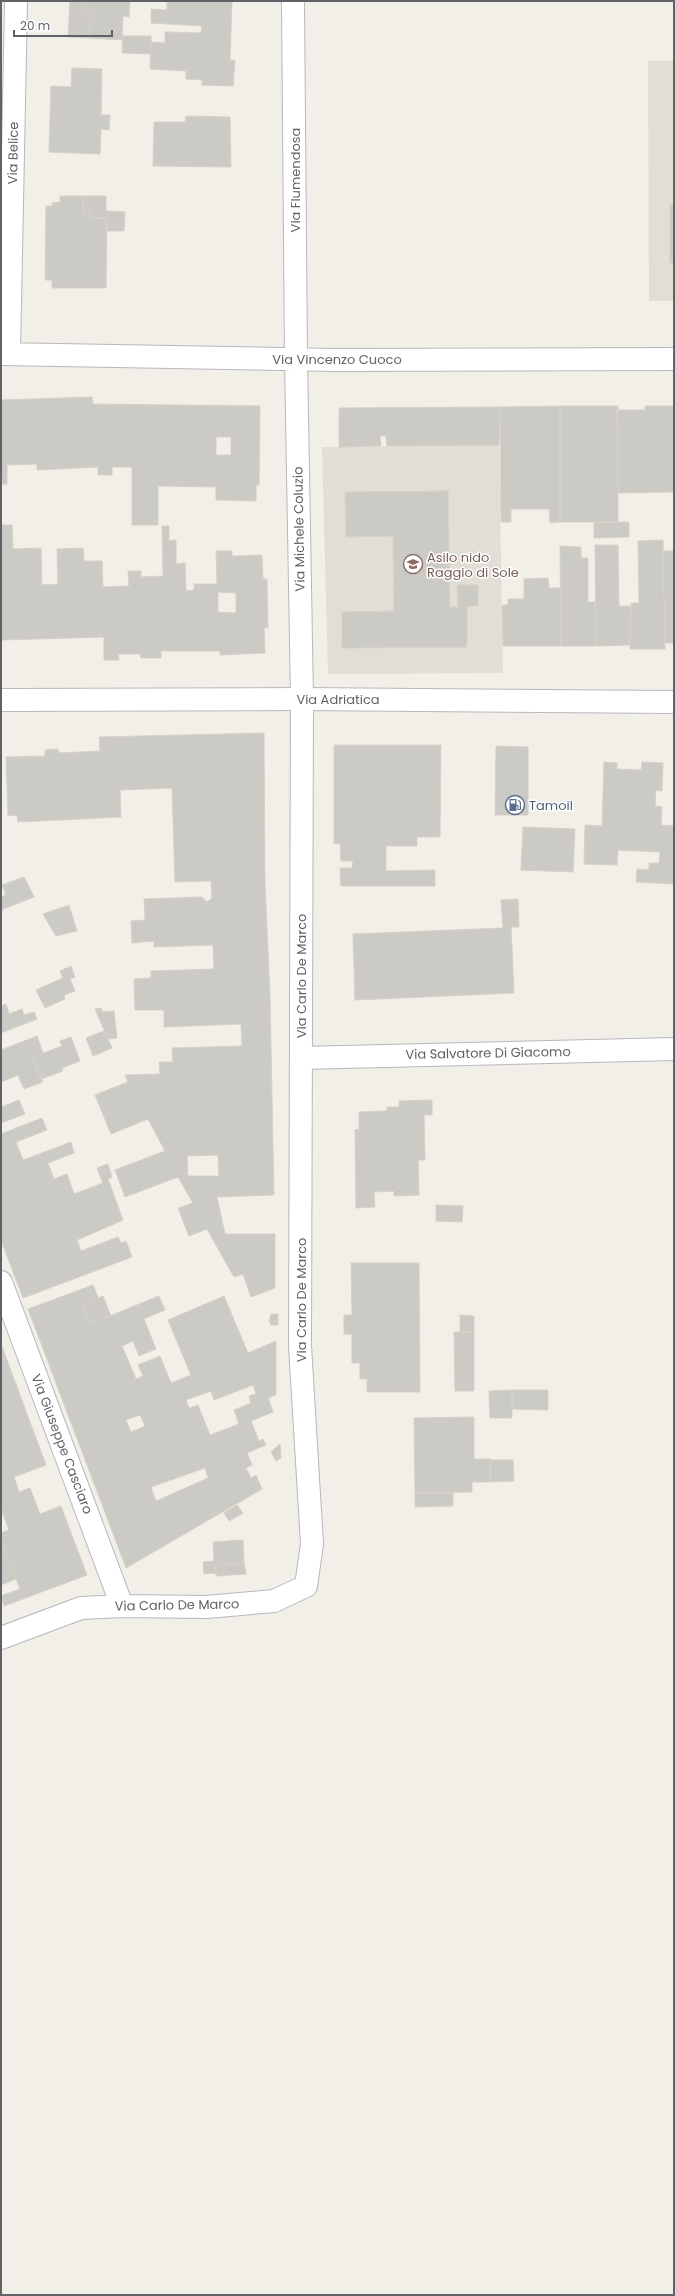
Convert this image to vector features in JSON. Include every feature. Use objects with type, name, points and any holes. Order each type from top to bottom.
[{"type":"street","name":"Via Belice","points":[[5,354],[16,1]]},
{"type":"street","name":"Via Flumendosa","points":[[293,1],[296,359]]},
{"type":"street","name":"Via Vincenzo Cuoco","points":[[5,354],[296,359],[674,359]]},
{"type":"street","name":"Via Michele Coluzio","points":[[296,359],[302,699]]},
{"type":"street","name":"Via Adriatica","points":[[1,700],[302,699],[674,702]]},
{"type":"street","name":"Via Carlo De Marco","points":[[1,1638],[80,1608],[122,1606],[207,1607],[274,1602],[306,1586],[312,1544],[300,1346],[302,699]]},
{"type":"street","name":"Via Salvatore Di Giacomo","points":[[301,1058],[674,1049]]},
{"type":"street","name":"Via Giuseppe Casciaro","points":[[1,1282],[122,1606]]},
{"type":"shaded area","points":[[648,61],[674,61],[674,301],[649,301]]},
{"type":"shaded area","name":"Asilo nido Raggio di Sole","points":[[499,445],[503,673],[328,674],[322,447]]},
{"type":"building","points":[[70,1],[86,1],[85,12],[91,13],[89,38],[68,37]]},
{"type":"building","points":[[86,1],[130,1],[129,17],[123,16],[122,40],[89,38],[91,13],[85,12]]},
{"type":"building","points":[[167,1],[232,1],[230,60],[235,60],[233,86],[202,85],[202,80],[186,79],[186,71],[150,69],[151,42],[165,43],[165,32],[201,33],[202,26],[151,23],[151,9],[167,10]]},
{"type":"building","points":[[123,36],[151,36],[151,54],[122,53]]},
{"type":"building","points":[[72,68],[102,69],[101,115],[110,115],[109,130],[101,129],[100,154],[49,152],[51,86],[71,87]]},
{"type":"building","points":[[186,116],[230,117],[231,167],[153,166],[154,122],[185,122]]},
{"type":"building","points":[[60,196],[83,196],[83,213],[90,213],[90,218],[107,218],[106,288],[52,288],[52,280],[45,280],[46,206],[52,206],[52,203],[60,202]]},
{"type":"building","points":[[83,196],[106,196],[106,211],[125,212],[124,231],[107,231],[107,218],[90,218],[90,213],[83,213]]},
{"type":"building","points":[[670,205],[674,205],[674,263],[670,263]]},
{"type":"building","points":[[92,397],[93,404],[260,406],[259,485],[256,485],[256,501],[216,500],[216,487],[158,486],[158,525],[132,525],[132,467],[112,467],[112,475],[98,475],[98,467],[37,470],[37,464],[7,465],[7,484],[1,484],[1,400]],"holes":[[[216,437],[231,437],[231,455],[216,455]]]},
{"type":"building","points":[[560,406],[618,406],[618,522],[560,522]]},
{"type":"building","points":[[560,406],[560,522],[550,523],[549,509],[511,509],[511,522],[501,522],[500,407]]},
{"type":"building","points":[[645,406],[674,406],[674,492],[618,493],[617,410],[645,410]]},
{"type":"building","points":[[500,407],[499,445],[387,446],[386,436],[380,436],[381,446],[339,447],[339,408]]},
{"type":"building","points":[[448,491],[450,607],[458,607],[457,585],[478,585],[478,606],[467,606],[467,647],[342,648],[342,612],[394,611],[393,536],[346,537],[345,492]]},
{"type":"building","points":[[594,522],[629,522],[629,537],[594,538]]},
{"type":"building","points":[[1,525],[12,525],[13,549],[41,548],[42,585],[58,584],[57,549],[83,548],[84,561],[102,561],[103,587],[129,586],[128,571],[141,571],[141,577],[163,576],[162,526],[169,526],[169,541],[176,540],[176,564],[185,563],[186,591],[194,590],[194,584],[217,584],[216,551],[232,551],[232,556],[262,555],[263,579],[267,579],[268,628],[264,628],[265,653],[220,655],[220,651],[161,651],[161,658],[141,658],[140,654],[118,654],[119,660],[104,660],[104,637],[1,640]],"holes":[[[218,592],[236,593],[236,613],[218,612]]]},
{"type":"building","points":[[663,540],[665,649],[630,649],[631,603],[639,603],[638,541]]},
{"type":"building","points":[[595,545],[618,545],[619,606],[630,606],[630,645],[596,646]]},
{"type":"building","points":[[560,546],[581,547],[581,558],[588,558],[588,602],[595,602],[596,646],[561,646]]},
{"type":"building","points":[[663,551],[674,551],[674,643],[665,643]]},
{"type":"building","points":[[548,578],[549,588],[561,588],[561,646],[503,646],[502,605],[508,605],[508,599],[524,599],[524,579]]},
{"type":"building","points":[[264,733],[265,883],[270,996],[274,1195],[217,1197],[225,1234],[275,1234],[275,1288],[251,1297],[243,1274],[234,1277],[207,1229],[189,1236],[178,1208],[193,1203],[178,1177],[125,1197],[115,1170],[165,1151],[148,1119],[111,1134],[95,1095],[128,1082],[125,1075],[160,1074],[159,1062],[173,1062],[172,1048],[242,1046],[241,1024],[164,1027],[164,1010],[135,1010],[134,979],[151,978],[151,971],[214,969],[213,945],[154,947],[154,941],[132,943],[131,921],[145,920],[144,899],[202,897],[207,902],[212,898],[211,881],[175,882],[172,788],[120,790],[121,817],[18,822],[17,815],[8,816],[6,757],[45,756],[45,750],[58,749],[59,753],[100,751],[99,737]],"holes":[[[218,1155],[219,1176],[188,1176],[187,1156]]]},
{"type":"building","points":[[334,745],[441,745],[440,837],[417,837],[417,846],[386,846],[386,871],[435,870],[435,886],[341,886],[340,868],[352,868],[353,861],[341,861],[340,843],[334,844]]},
{"type":"building","points":[[496,746],[528,747],[528,815],[495,815]]},
{"type":"building","points":[[604,762],[617,763],[617,769],[641,770],[642,762],[663,763],[662,791],[656,790],[655,806],[662,807],[661,825],[674,826],[674,884],[636,882],[637,869],[649,870],[649,863],[659,863],[660,852],[618,850],[617,865],[584,864],[585,825],[602,826]]},
{"type":"building","points":[[523,827],[575,829],[573,872],[521,870]]},
{"type":"building","points":[[24,877],[34,897],[1,910],[1,897],[6,895],[2,885]]},
{"type":"building","points":[[518,899],[519,927],[511,927],[514,993],[355,1000],[353,934],[503,928],[501,900]]},
{"type":"building","points":[[69,905],[77,931],[56,936],[43,914]]},
{"type":"building","points":[[71,966],[75,977],[70,979],[75,991],[64,995],[65,999],[45,1008],[36,990],[63,978],[60,971]]},
{"type":"building","points":[[6,1004],[9,1014],[22,1009],[24,1015],[34,1012],[37,1019],[1,1033],[1,1006]]},
{"type":"building","points":[[101,1008],[102,1012],[114,1011],[117,1038],[108,1039],[95,1009]]},
{"type":"building","points":[[104,1031],[112,1048],[93,1056],[86,1038]]},
{"type":"building","points":[[37,1036],[43,1053],[33,1057],[43,1082],[24,1089],[18,1075],[1,1082],[1,1050]]},
{"type":"building","points":[[71,1037],[80,1061],[62,1068],[63,1071],[41,1079],[33,1057],[62,1046],[60,1041]]},
{"type":"building","points":[[19,1100],[25,1114],[1,1123],[1,1103],[2,1107]]},
{"type":"building","points":[[432,1100],[432,1115],[424,1115],[425,1160],[418,1160],[419,1195],[394,1196],[394,1191],[374,1192],[375,1207],[356,1208],[355,1130],[359,1129],[359,1112],[387,1111],[387,1107],[399,1107],[399,1101]]},
{"type":"building","points":[[42,1118],[47,1130],[16,1142],[23,1160],[71,1142],[74,1153],[48,1163],[54,1179],[67,1174],[74,1194],[103,1183],[97,1168],[108,1164],[112,1177],[108,1179],[123,1220],[77,1240],[81,1251],[118,1237],[121,1243],[126,1241],[132,1257],[23,1298],[1,1240],[1,1134]]},
{"type":"building","points":[[436,1205],[463,1206],[462,1222],[436,1221]]},
{"type":"building","points":[[351,1263],[419,1263],[420,1392],[367,1392],[367,1379],[360,1379],[360,1363],[352,1363],[352,1334],[344,1334],[344,1315],[352,1315]]},
{"type":"building","points":[[93,1285],[98,1298],[82,1305],[90,1324],[159,1296],[165,1310],[144,1319],[156,1349],[139,1356],[133,1341],[122,1346],[136,1379],[143,1376],[138,1365],[160,1356],[171,1383],[191,1375],[168,1320],[224,1296],[248,1353],[276,1341],[276,1395],[268,1398],[273,1412],[251,1421],[259,1441],[263,1439],[266,1445],[247,1453],[252,1465],[246,1468],[251,1478],[256,1475],[262,1489],[126,1568],[28,1309]],"holes":[[[253,1385],[256,1394],[249,1396],[251,1403],[234,1410],[239,1424],[210,1435],[198,1405],[189,1408],[186,1400],[211,1391],[214,1400]],[[140,1415],[145,1426],[131,1432],[126,1420]],[[205,1468],[208,1478],[156,1501],[151,1487]]]},
{"type":"building","points":[[103,1296],[111,1316],[90,1324],[82,1305]]},
{"type":"building","points":[[271,1314],[278,1314],[278,1325],[271,1325],[269,1321]]},
{"type":"building","points":[[460,1315],[474,1316],[474,1332],[460,1332]]},
{"type":"building","points":[[454,1332],[474,1332],[474,1391],[455,1391]]},
{"type":"building","points":[[1,1344],[46,1465],[14,1477],[19,1492],[30,1488],[40,1514],[61,1506],[87,1575],[4,1606],[1,1596],[20,1589],[3,1544],[1,1545],[1,1533],[9,1530],[1,1509]]},
{"type":"building","points":[[512,1390],[548,1390],[548,1410],[512,1409]]},
{"type":"building","points":[[512,1390],[512,1418],[490,1418],[489,1391]]},
{"type":"building","points":[[474,1417],[474,1459],[490,1459],[490,1482],[472,1482],[472,1492],[415,1493],[414,1418]]},
{"type":"building","points":[[280,1444],[281,1458],[276,1461],[271,1452]]},
{"type":"building","points":[[490,1460],[513,1460],[514,1481],[490,1482]]},
{"type":"building","points":[[415,1493],[453,1493],[453,1506],[415,1507]]},
{"type":"building","points":[[237,1505],[243,1513],[229,1521],[224,1513]]},
{"type":"building","points":[[243,1540],[244,1563],[216,1565],[216,1573],[204,1574],[203,1562],[214,1561],[213,1542]]},
{"type":"building","points":[[3,1544],[16,1579],[1,1585],[1,1545]]},
{"type":"building","points":[[244,1563],[246,1574],[216,1576],[216,1565]]},
{"type":"place","name":"Asilo nido Raggio di Sole","points":[[413,564]]},
{"type":"place","name":"Tamoil","points":[[515,805]]}]
